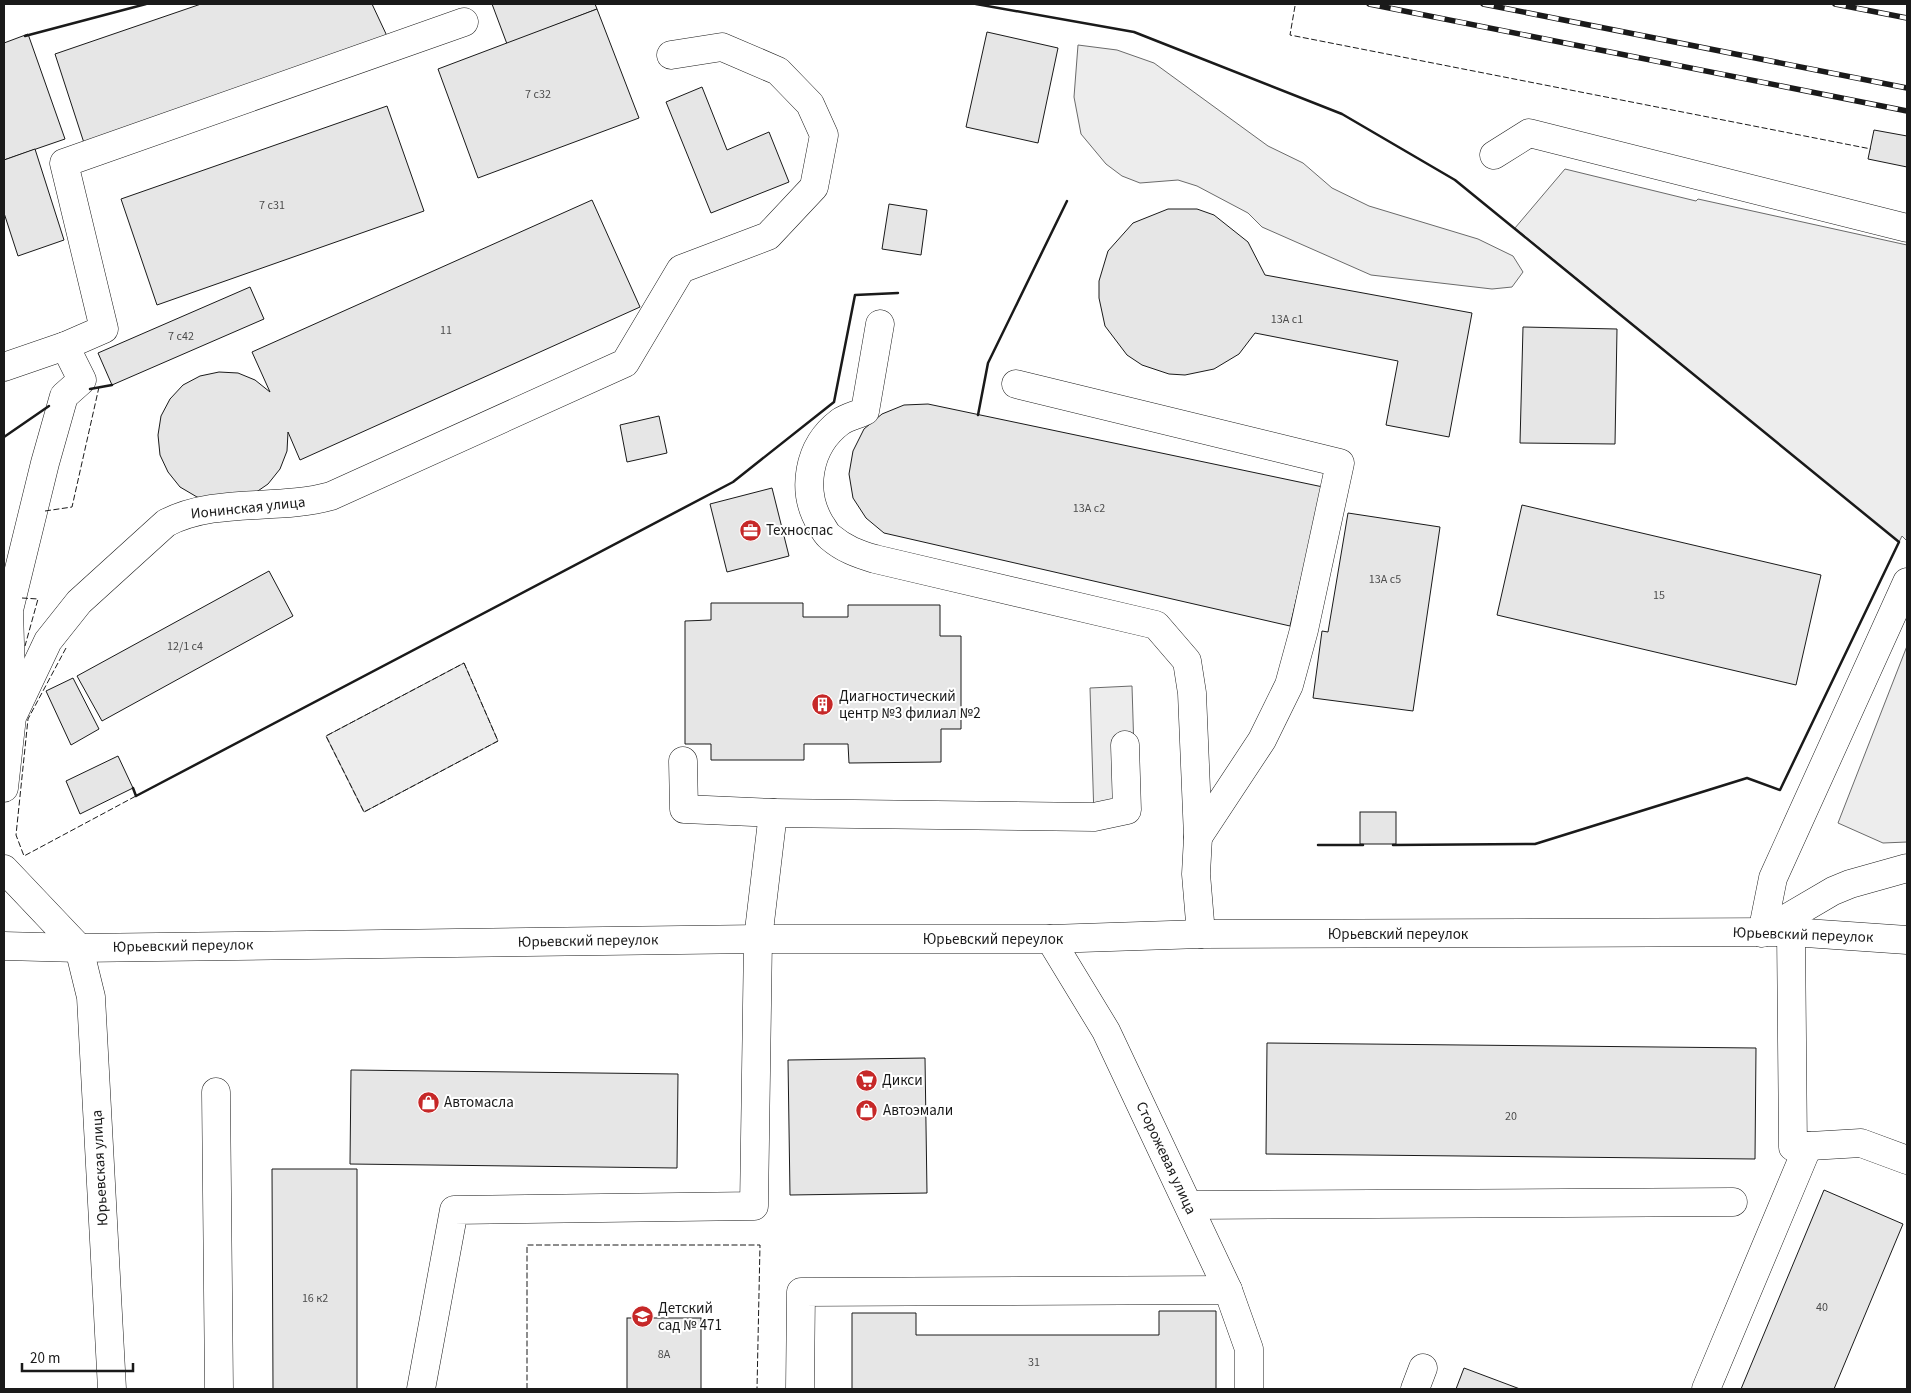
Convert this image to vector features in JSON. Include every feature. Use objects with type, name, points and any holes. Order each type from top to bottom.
[{"type":"street","points":[[4,368],[65,346],[104,329],[64,164],[464,22]]},
{"type":"street","name":"Ионинская улица","points":[[4,788],[12,718],[38,661],[60,624],[79,602],[166,524],[183,515],[208,510],[310,501],[331,496],[626,363],[681,269],[768,236],[814,187],[824,135],[810,104],[778,71],[722,46],[671,55]]},
{"type":"street","points":[[1494,155],[1529,133],[1907,228]]},
{"type":"street","points":[[880,324],[865,411],[841,422],[822,440],[811,463],[808,489],[814,514],[829,536],[850,551],[875,559],[1156,625],[1187,661],[1192,693],[1198,837],[1196,874],[1201,934]]},
{"type":"street","points":[[12,718],[9,610],[45,462],[64,396],[82,380],[65,346]]},
{"type":"street","points":[[1016,384],[1340,463],[1304,630],[1289,685],[1262,740],[1198,837]]},
{"type":"street","points":[[1762,933],[1773,878],[1907,582]]},
{"type":"street","points":[[683,761],[684,809],[773,813],[1094,817],[1128,810],[1125,745]]},
{"type":"street","points":[[421,1389],[454,1210],[754,1206],[758,939],[773,813]]},
{"type":"street","points":[[1762,933],[1833,891],[1850,884],[1907,868]]},
{"type":"street","points":[[4,869],[79,948]]},
{"type":"street","points":[[1791,932],[1793,1147],[1862,1143],[1907,1160]]},
{"type":"street","name":"Юрьевский переулок","points":[[4,946],[79,948],[758,939],[1050,939],[1201,934],[1791,932],[1907,940]]},
{"type":"street","name":"Сторожевая улица","points":[[1050,939],[1106,1031],[1228,1290],[1249,1349],[1249,1389]]},
{"type":"street","name":"Юрьевская улица","points":[[79,948],[91,997],[112,1389]]},
{"type":"street","points":[[216,1092],[219,1389]]},
{"type":"street","points":[[1706,1389],[1808,1146]]},
{"type":"street","points":[[1188,1205],[1733,1202]]},
{"type":"street","points":[[800,1389],[801,1292],[1228,1290]]},
{"type":"shaded area","points":[[1078,45],[1117,50],[1154,63],[1268,146],[1303,163],[1332,188],[1369,206],[1478,239],[1513,256],[1523,272],[1512,287],[1492,289],[1371,275],[1262,227],[1248,213],[1197,186],[1178,180],[1140,183],[1122,176],[1106,164],[1081,134],[1074,97]]},
{"type":"shaded area","points":[[1565,169],[1696,201],[1698,199],[1907,245],[1907,541],[1902,536],[1899,542],[1515,228]]},
{"type":"shaded area","points":[[1907,646],[1907,842],[1883,843],[1838,823]]},
{"type":"shaded area","points":[[464,663],[498,741],[364,812],[326,736]]},
{"type":"shaded area","points":[[1132,686],[1136,815],[1094,817],[1090,688]]},
{"type":"building","points":[[201,4],[372,4],[387,36],[85,146],[55,54]]},
{"type":"building","points":[[492,4],[595,4],[597,9],[507,44]]},
{"type":"building","points":[[597,9],[639,118],[478,178],[438,69]]},
{"type":"building","points":[[987,32],[1058,48],[1038,143],[966,127]]},
{"type":"building","points":[[28,34],[65,139],[4,160],[4,43]]},
{"type":"building","points":[[702,87],[727,150],[769,132],[789,182],[711,213],[666,102]]},
{"type":"building","points":[[387,106],[424,211],[157,305],[121,199]]},
{"type":"building","points":[[1874,130],[1907,136],[1907,167],[1868,159]]},
{"type":"building","points":[[35,149],[64,240],[18,256],[4,213],[4,160]]},
{"type":"building","points":[[592,200],[640,307],[300,460],[288,432],[287,451],[280,469],[268,484],[252,495],[215,502],[197,497],[180,487],[168,472],[160,455],[158,435],[161,416],[170,399],[183,385],[200,376],[219,372],[238,373],[255,380],[270,392],[252,352]]},
{"type":"building","points":[[889,204],[927,210],[921,255],[882,249]]},
{"type":"building","points":[[1168,209],[1197,209],[1214,215],[1248,242],[1265,275],[1472,313],[1449,437],[1386,425],[1398,361],[1255,333],[1239,354],[1214,369],[1185,375],[1169,374],[1142,365],[1127,355],[1105,326],[1099,298],[1099,281],[1108,251],[1133,223]]},
{"type":"building","points":[[250,287],[264,319],[112,385],[98,353]]},
{"type":"building","points":[[1523,327],[1617,329],[1615,444],[1520,443]]},
{"type":"building","points":[[928,404],[1323,487],[1290,626],[884,533],[866,518],[853,498],[849,474],[853,451],[864,429],[882,414],[904,405]]},
{"type":"building","points":[[659,416],[667,453],[627,462],[620,425]]},
{"type":"building","name":"Техноспас","points":[[772,488],[789,556],[727,572],[710,504]]},
{"type":"building","points":[[1522,505],[1821,575],[1796,685],[1497,615]]},
{"type":"building","points":[[1348,513],[1440,527],[1413,711],[1313,698],[1322,631],[1328,632]]},
{"type":"building","points":[[269,571],[293,616],[102,721],[77,676]]},
{"type":"building","name":"Диагностический центр №3 филиал №2","points":[[711,603],[803,603],[803,617],[848,617],[848,605],[940,605],[940,636],[961,636],[961,729],[941,729],[941,762],[849,763],[848,744],[804,744],[804,760],[711,760],[711,744],[685,744],[685,621],[711,620]]},
{"type":"building","points":[[73,678],[99,729],[71,745],[46,691]]},
{"type":"building","points":[[118,756],[133,788],[80,814],[66,781]]},
{"type":"building","points":[[1360,812],[1396,812],[1396,844],[1360,844]]},
{"type":"building","points":[[1267,1043],[1756,1048],[1755,1159],[1266,1154]]},
{"type":"building","points":[[925,1058],[927,1193],[790,1195],[788,1060]]},
{"type":"building","points":[[351,1070],[678,1074],[677,1168],[350,1164]]},
{"type":"building","points":[[272,1169],[357,1169],[357,1389],[273,1389]]},
{"type":"building","points":[[1824,1190],[1903,1224],[1834,1389],[1741,1389]]},
{"type":"building","points":[[1159,1311],[1216,1311],[1216,1389],[852,1389],[852,1313],[916,1313],[916,1335],[1159,1335]]},
{"type":"building","points":[[627,1318],[701,1318],[701,1389],[627,1389]]},
{"type":"building","points":[[1464,1368],[1520,1389],[1456,1389]]},
{"type":"railway","points":[[1369,4],[1907,111]]},
{"type":"railway","points":[[1483,4],[1907,88]]},
{"type":"railway","points":[[1835,4],[1907,18]]},
{"type":"fence","points":[[1295,6],[1290,35],[1871,149]]},
{"type":"fence","points":[[45,511],[72,507],[99,387]]},
{"type":"fence","points":[[22,598],[38,599],[25,646]]},
{"type":"fence","points":[[66,648],[28,719],[16,835],[24,856],[136,796]]},
{"type":"fence","points":[[464,663],[498,741],[364,812],[326,736],[464,663]]},
{"type":"fence","points":[[527,1389],[527,1245],[760,1245],[757,1389]]},
{"type":"wall","points":[[25,36],[146,4]]},
{"type":"wall","points":[[976,4],[1134,32],[1342,114],[1455,180],[1899,542],[1780,790],[1747,778],[1535,844],[1393,845]]},
{"type":"wall","points":[[978,415],[988,363],[1067,201]]},
{"type":"wall","points":[[133,788],[136,796],[733,482],[834,402],[855,295],[898,293]]},
{"type":"wall","points":[[90,389],[112,385]]},
{"type":"wall","points":[[4,437],[49,406]]},
{"type":"wall","points":[[1318,845],[1363,845]]},
{"type":"place","name":"Техноспас","points":[[750,530]]},
{"type":"place","name":"Диагностический центр №3 филиал №2","points":[[823,705]]},
{"type":"place","name":"Дикси","points":[[866,1080]]},
{"type":"place","name":"Автомасла","points":[[428,1102]]},
{"type":"place","name":"Автоэмали","points":[[867,1110]]},
{"type":"place","name":"Детский сад № 471","points":[[642,1317]]}]
